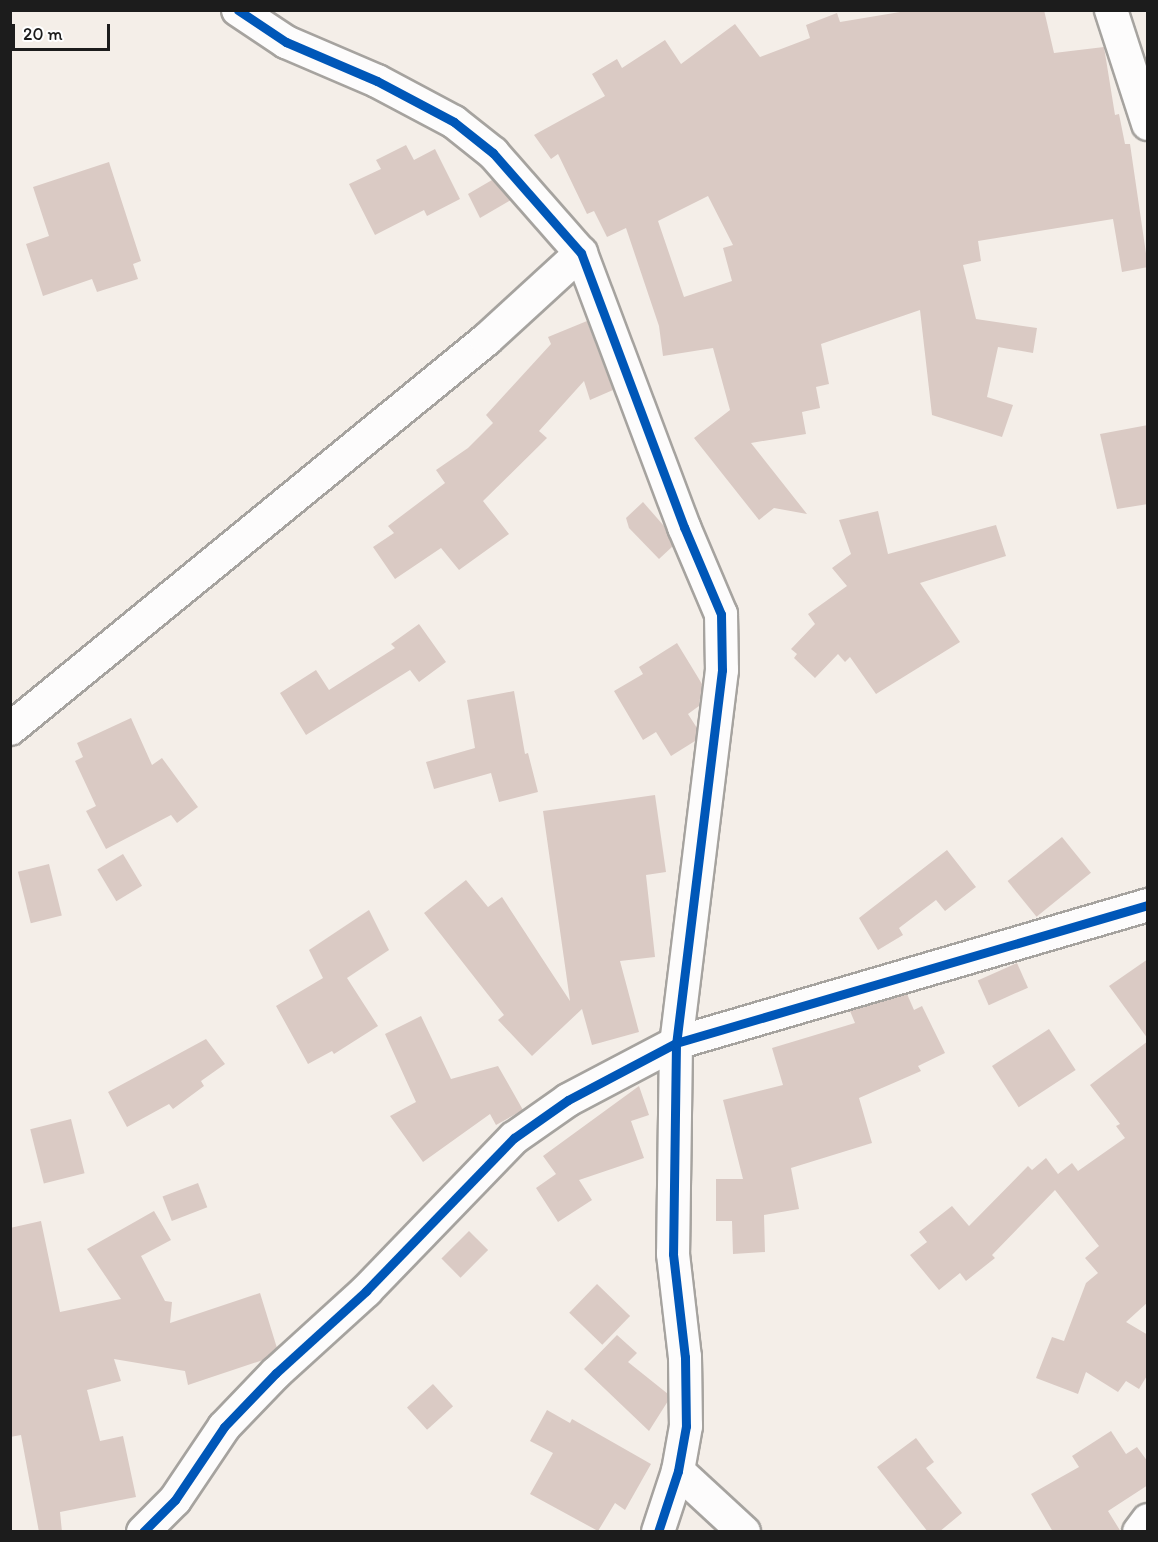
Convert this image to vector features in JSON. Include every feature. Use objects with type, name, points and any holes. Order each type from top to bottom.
[{"type":"street","points":[[238,10],[286,42],[377,81],[454,122],[493,153],[581,253],[684,527],[721,614],[724,632],[713,757],[676,1043],[673,1254],[685,1357],[686,1415],[678,1471],[658,1532]]},
{"type":"street","points":[[1111,10],[1130,59],[1148,124]]},
{"type":"street","points":[[10,729],[477,347],[581,253]]},
{"type":"street","points":[[143,1532],[176,1500],[232,1420],[366,1291],[513,1138],[567,1100],[676,1043],[1148,905]]},
{"type":"street","points":[[678,1471],[744,1532]]},
{"type":"street","points":[[1139,1532],[1148,1520]]},
{"type":"building","points":[[912,10],[1044,10],[1054,53],[1104,47],[1115,115],[1119,114],[1125,144],[1130,144],[1148,267],[1122,272],[1113,219],[978,241],[981,261],[963,265],[976,319],[1037,328],[1033,353],[998,347],[987,397],[1013,405],[1002,437],[932,415],[920,310],[821,344],[829,384],[816,387],[820,408],[802,412],[806,434],[751,443],[807,514],[774,508],[759,520],[694,438],[730,410],[713,348],[663,356],[659,326],[626,228],[607,237],[594,211],[587,214],[558,154],[551,159],[534,135],[605,96],[592,74],[617,59],[622,68],[665,40],[681,64],[735,24],[760,57],[810,38],[806,25],[837,13],[840,22]],"holes":[[[708,196],[733,245],[723,248],[732,281],[684,297],[658,221]]]},
{"type":"building","points":[[406,145],[414,160],[435,149],[460,199],[427,216],[424,210],[375,235],[349,184],[381,169],[376,160]]},
{"type":"building","points":[[109,162],[141,261],[133,264],[138,279],[97,292],[92,279],[43,296],[26,244],[49,236],[33,187]]},
{"type":"building","points":[[492,180],[511,200],[480,218],[468,194]]},
{"type":"building","points":[[587,321],[613,390],[590,400],[584,381],[539,431],[547,438],[483,501],[509,534],[459,570],[441,548],[395,579],[373,547],[394,533],[388,526],[445,483],[436,470],[468,448],[493,423],[486,415],[551,344],[548,337]]},
{"type":"building","points":[[1148,425],[1148,504],[1117,509],[1100,434]]},
{"type":"building","points":[[643,502],[664,526],[673,546],[659,559],[629,528],[626,518]]},
{"type":"building","points":[[878,511],[888,554],[996,525],[1006,556],[920,583],[960,642],[876,694],[850,657],[845,662],[838,654],[815,678],[794,658],[797,654],[791,649],[815,624],[808,614],[847,586],[832,568],[851,554],[839,520]]},
{"type":"building","points":[[419,624],[446,662],[419,682],[410,670],[306,735],[280,693],[316,670],[329,690],[395,648],[391,644]]},
{"type":"building","points":[[677,643],[702,684],[699,706],[688,714],[697,728],[695,741],[671,756],[656,732],[643,740],[614,691],[643,674],[639,667]]},
{"type":"building","points":[[514,691],[525,754],[528,753],[538,792],[499,802],[491,773],[434,789],[426,762],[475,748],[467,700]]},
{"type":"building","points":[[131,718],[152,765],[162,758],[198,807],[177,823],[171,815],[106,849],[86,811],[96,806],[75,761],[83,757],[77,743]]},
{"type":"building","points":[[655,795],[666,872],[646,875],[655,957],[620,961],[639,1032],[592,1045],[582,1009],[532,1056],[498,1020],[504,1015],[424,913],[466,880],[488,907],[502,897],[570,1001],[543,811]]},
{"type":"building","points":[[1062,837],[1091,873],[1037,917],[1008,881]]},
{"type":"building","points":[[947,850],[976,887],[945,911],[936,900],[899,928],[903,935],[878,950],[859,918]]},
{"type":"building","points":[[123,854],[142,886],[116,901],[97,869]]},
{"type":"building","points":[[49,864],[62,915],[31,923],[18,872]]},
{"type":"building","points":[[369,910],[389,950],[347,978],[378,1026],[334,1054],[332,1051],[308,1064],[276,1006],[323,978],[309,950]]},
{"type":"building","points":[[1148,959],[1148,1039],[1109,986]]},
{"type":"building","points":[[1017,963],[1028,988],[989,1005],[978,980]]},
{"type":"building","points":[[907,994],[914,1010],[922,1006],[945,1053],[918,1066],[921,1071],[859,1098],[872,1143],[791,1168],[799,1209],[764,1215],[765,1252],[733,1254],[732,1221],[716,1221],[716,1179],[743,1179],[723,1100],[783,1085],[772,1048],[855,1023],[850,1011]]},
{"type":"building","points":[[421,1016],[451,1079],[498,1066],[523,1110],[496,1125],[490,1114],[423,1162],[390,1116],[416,1102],[385,1034]]},
{"type":"building","points":[[1049,1029],[1076,1070],[1019,1107],[992,1066]]},
{"type":"building","points":[[206,1039],[225,1064],[201,1081],[204,1086],[173,1109],[169,1104],[127,1127],[108,1092]]},
{"type":"building","points":[[1148,1041],[1148,1302],[1126,1322],[1148,1335],[1148,1374],[1139,1389],[1126,1381],[1118,1392],[1086,1372],[1078,1394],[1036,1378],[1052,1337],[1064,1341],[1086,1283],[1098,1273],[1085,1258],[1099,1246],[1055,1190],[992,1255],[995,1258],[966,1281],[960,1273],[939,1290],[910,1255],[927,1242],[919,1232],[952,1206],[969,1226],[1028,1166],[1032,1170],[1046,1158],[1058,1174],[1072,1163],[1078,1171],[1125,1138],[1116,1126],[1120,1124],[1090,1085]]},
{"type":"building","points":[[639,1086],[649,1115],[631,1121],[644,1158],[579,1180],[592,1200],[558,1222],[536,1188],[556,1174],[543,1156]]},
{"type":"building","points":[[71,1119],[85,1173],[44,1183],[30,1129]]},
{"type":"building","points":[[198,1183],[207,1207],[172,1221],[163,1197]]},
{"type":"building","points":[[154,1211],[171,1240],[141,1256],[165,1301],[172,1302],[170,1323],[260,1293],[277,1348],[263,1360],[188,1385],[185,1371],[114,1359],[121,1381],[87,1390],[100,1441],[123,1436],[136,1497],[60,1512],[62,1532],[39,1532],[21,1435],[10,1437],[10,1228],[41,1221],[60,1312],[121,1299],[87,1249]]},
{"type":"building","points":[[469,1231],[488,1250],[461,1278],[441,1259]]},
{"type":"building","points":[[597,1284],[630,1316],[602,1345],[569,1313]]},
{"type":"building","points":[[617,1335],[637,1353],[628,1362],[668,1394],[668,1401],[649,1431],[584,1369]]},
{"type":"building","points":[[433,1384],[453,1406],[427,1430],[407,1407]]},
{"type":"building","points":[[547,1410],[570,1423],[572,1419],[651,1464],[625,1510],[615,1503],[598,1531],[530,1494],[553,1453],[530,1441]]},
{"type":"building","points":[[1111,1431],[1126,1454],[1137,1447],[1148,1462],[1148,1485],[1108,1511],[1121,1532],[1053,1532],[1031,1494],[1079,1467],[1072,1456]]},
{"type":"building","points":[[916,1438],[934,1462],[926,1468],[962,1513],[939,1532],[928,1532],[877,1467]]},
{"type":"cycle path","points":[[238,10],[286,42],[377,81],[454,122],[493,153],[581,253],[684,527],[721,614],[722,670],[676,1043],[673,1254],[685,1357],[686,1426],[678,1471],[658,1532]]},
{"type":"cycle path","points":[[143,1532],[175,1500],[224,1427],[276,1373],[366,1291],[514,1138],[568,1100],[676,1043],[1148,905]]}]
